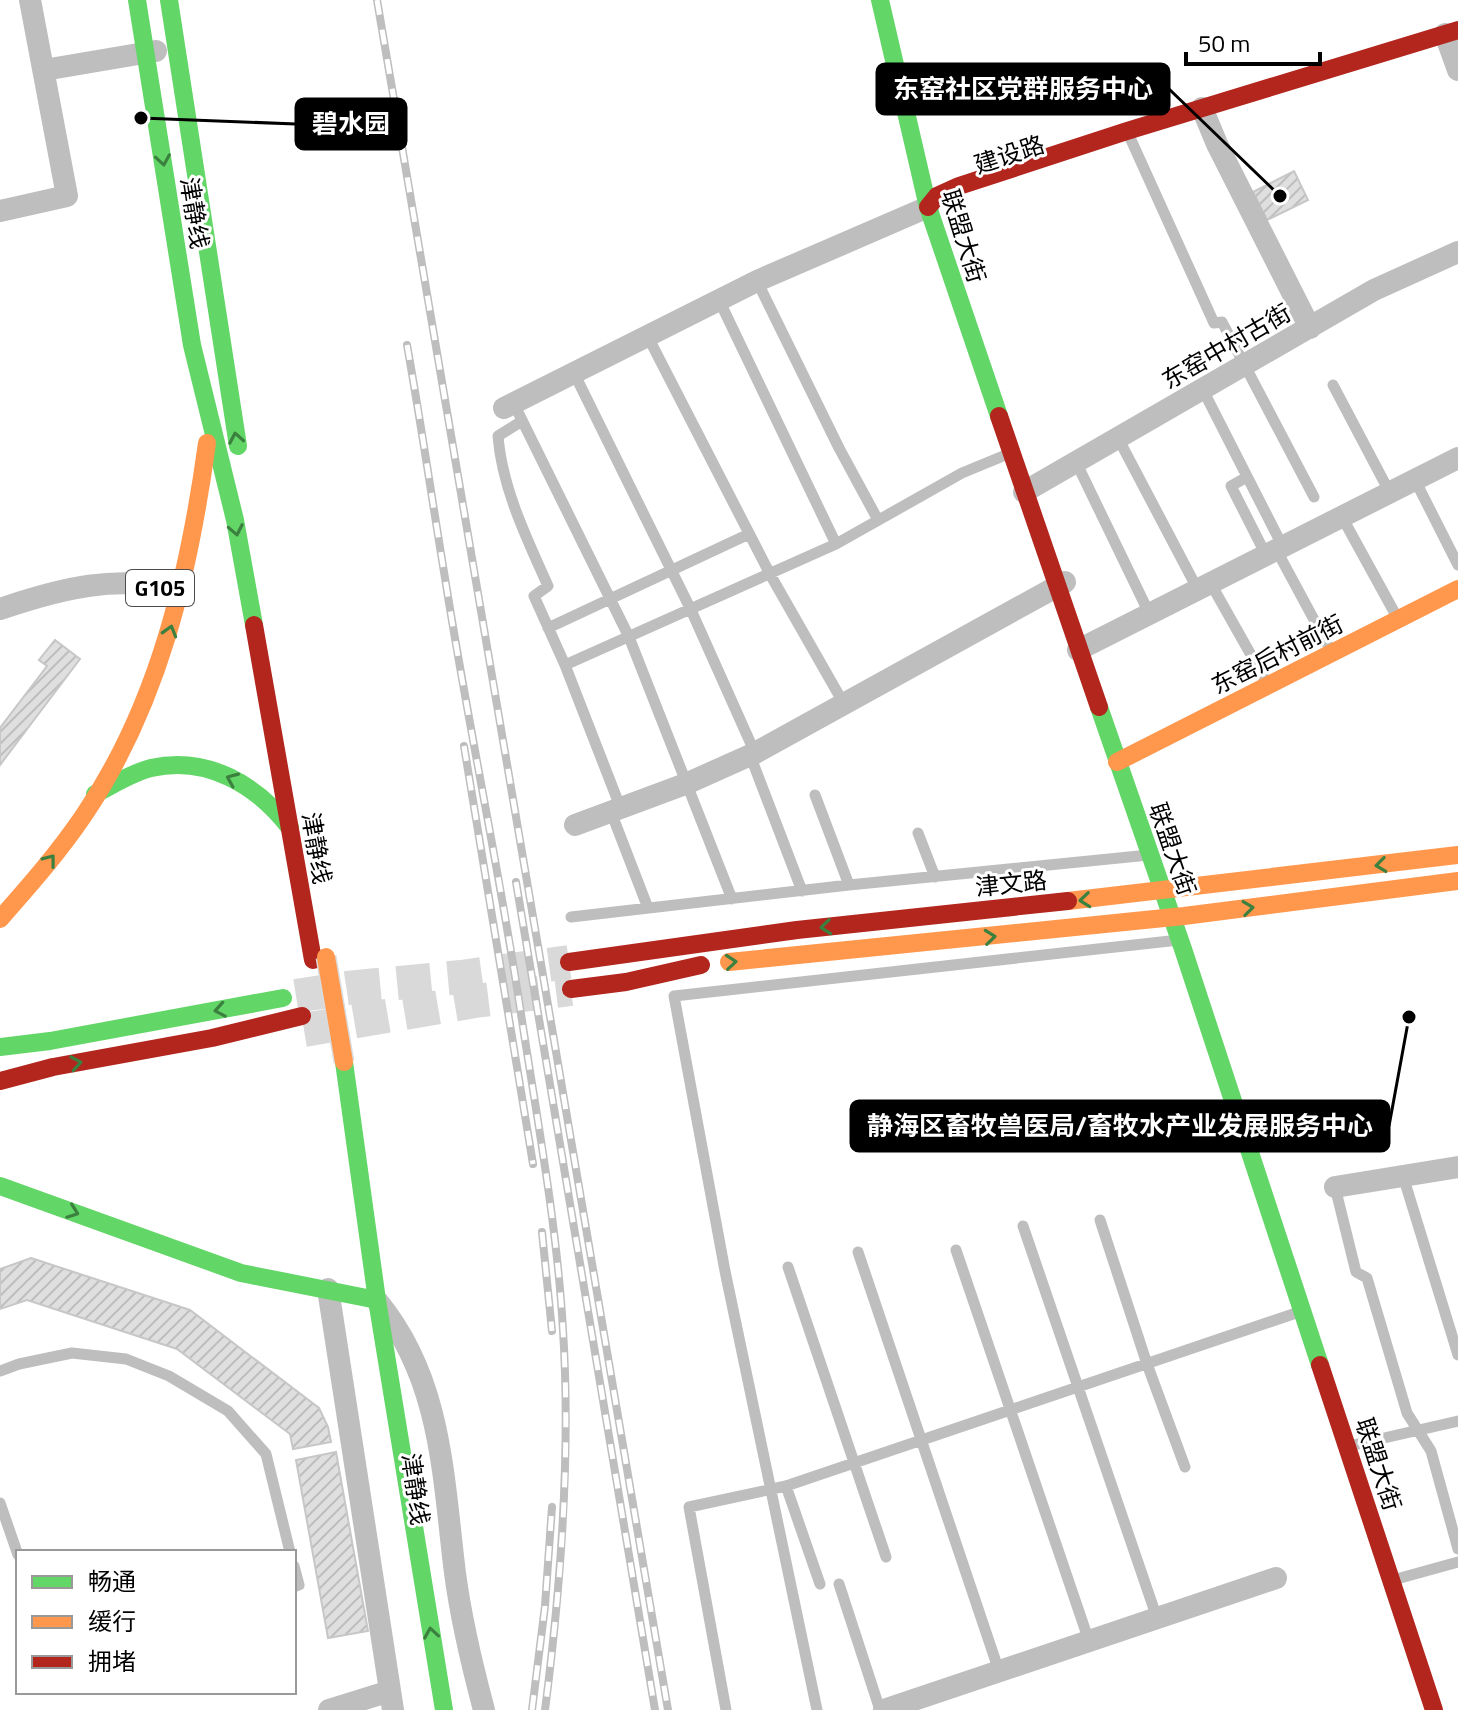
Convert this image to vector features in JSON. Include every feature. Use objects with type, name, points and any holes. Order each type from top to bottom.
[{"type":"main road","name":"津静线","points":[[137,0],[192,345],[235,520],[290,828],[320,958]]},
{"type":"main road","name":"津静线","points":[[169,0],[198,176],[219,339],[338,1063],[420,1679]]},
{"type":"main road","name":"联盟大街","points":[[880,0],[935,202],[1028,490],[1178,916],[1353,1446],[1434,1710]]},
{"type":"main road","points":[[895,0],[935,202]]},
{"type":"main road","name":"建设路","points":[[935,202],[959,186],[1452,36]]},
{"type":"main road","points":[[0,919],[22,897],[66,839],[122,752],[143,709],[169,635],[166,586],[193,543],[219,339]]},
{"type":"main road","points":[[190,419],[192,345]]},
{"type":"main road","points":[[181,489],[186,462]]},
{"type":"main road","name":"东窑后村前街","points":[[1122,760],[1458,589]]},
{"type":"main road","points":[[64,813],[137,773],[155,767],[197,767],[252,787],[278,811],[290,828]]},
{"type":"main road","points":[[0,892],[64,813],[86,776]]},
{"type":"main road","name":"津文路","points":[[1178,916],[701,965],[569,968],[638,937],[746,927],[797,930],[1169,891],[1458,855]]},
{"type":"main road","points":[[1178,916],[1458,881]]},
{"type":"main road","points":[[0,1047],[50,1041],[296,996]]},
{"type":"main road","points":[[0,1081],[53,1067],[303,1023]]},
{"type":"main road","points":[[0,1032],[18,1039],[50,1041]]},
{"type":"main road","points":[[0,1186],[241,1273],[370,1298]]},
{"type":"main road","name":"津静线","points":[[370,1298],[444,1710]]},
{"type":"main road","points":[[1396,1580],[1442,1710]]},
{"type":"street","points":[[0,211],[67,196],[30,0]]},
{"type":"street","points":[[1452,36],[1458,70]]},
{"type":"street","points":[[44,70],[177,47]]},
{"type":"street","points":[[1204,112],[1310,328]]},
{"type":"street","points":[[513,411],[574,373],[647,335],[757,281],[935,202]]},
{"type":"street","name":"东窑中村古街","points":[[1028,490],[1374,290],[1458,252]]},
{"type":"street","points":[[1083,648],[1458,458]]},
{"type":"street","points":[[0,609],[38,596],[93,584],[166,586]]},
{"type":"street","points":[[575,825],[688,783],[753,754],[1061,584]]},
{"type":"street","points":[[1335,1187],[1458,1167]]},
{"type":"street","points":[[328,1289],[391,1700],[329,1710]]},
{"type":"street","points":[[370,1298],[397,1325],[410,1348],[436,1426],[461,1615],[484,1710]]},
{"type":"street","points":[[882,1710],[1276,1578]]},
{"type":"lane","points":[[1129,135],[1214,323],[1222,322],[1314,497]]},
{"type":"lane","points":[[757,281],[878,520]]},
{"type":"lane","points":[[719,300],[836,544]]},
{"type":"lane","points":[[647,335],[771,576],[844,705]]},
{"type":"lane","points":[[574,373],[691,610],[753,754],[802,891]]},
{"type":"lane","points":[[1333,385],[1390,493]]},
{"type":"lane","points":[[1203,390],[1247,477],[1275,552]]},
{"type":"lane","points":[[513,411],[629,637],[732,899]]},
{"type":"lane","points":[[513,411],[498,436],[500,457],[523,528],[548,586],[534,596],[565,665],[648,908]]},
{"type":"lane","points":[[1118,438],[1205,588],[1268,686]]},
{"type":"lane","points":[[565,665],[771,576],[836,544],[962,473],[1016,452]]},
{"type":"lane","points":[[1076,462],[1150,615]]},
{"type":"lane","points":[[1247,477],[1231,486],[1275,552],[1332,653]]},
{"type":"lane","points":[[1415,480],[1458,565]]},
{"type":"lane","points":[[1342,517],[1398,619]]},
{"type":"lane","points":[[548,628],[749,534]]},
{"type":"lane","points":[[815,795],[849,885]]},
{"type":"lane","points":[[918,833],[935,877]]},
{"type":"lane","points":[[571,917],[1156,854]]},
{"type":"lane","points":[[817,1710],[725,1271],[674,996],[1185,939]]},
{"type":"lane","points":[[1403,1176],[1458,1355]]},
{"type":"lane","points":[[1335,1187],[1356,1272],[1367,1278],[1407,1413],[1431,1451],[1458,1549]]},
{"type":"lane","points":[[1100,1220],[1147,1364],[1185,1467]]},
{"type":"lane","points":[[1023,1226],[1157,1618]]},
{"type":"lane","points":[[956,1250],[1089,1641]]},
{"type":"lane","points":[[858,1252],[999,1671]]},
{"type":"lane","points":[[788,1267],[886,1557]]},
{"type":"lane","points":[[726,1710],[689,1507],[772,1491],[1307,1310]]},
{"type":"lane","points":[[0,1371],[72,1353],[126,1359],[169,1376],[228,1411],[266,1454],[290,1550]]},
{"type":"lane","points":[[1353,1446],[1458,1421]]},
{"type":"lane","points":[[786,1486],[820,1584]]},
{"type":"lane","points":[[0,1503],[16,1550]]},
{"type":"lane","points":[[1396,1580],[1458,1562]]},
{"type":"lane","points":[[839,1584],[882,1710]]},
{"type":"building","points":[[1294,171],[1308,200],[1267,220],[1253,192]]},
{"type":"building","points":[[55,640],[80,659],[0,765],[0,728],[47,666],[39,660]]},
{"type":"building","points":[[31,1258],[190,1310],[319,1408],[331,1442],[293,1449],[290,1434],[177,1349],[27,1300],[0,1309],[0,1269]]},
{"type":"building","points":[[336,1452],[368,1631],[328,1638],[296,1460]]},
{"type":"tunnel","points":[[296,996],[569,962]]},
{"type":"tunnel","points":[[304,1030],[475,1001],[571,989]]},
{"type":"railway","points":[[377,0],[668,1710]]},
{"type":"railway","points":[[407,345],[512,959],[556,1251],[565,1377],[565,1473],[556,1616],[545,1710]]},
{"type":"railway","points":[[464,746],[533,1164]]},
{"type":"railway","points":[[516,882],[655,1710]]},
{"type":"railway","points":[[542,1232],[552,1331]]},
{"type":"railway","points":[[532,1710],[545,1606],[552,1507]]},
{"type":"traffic: fast","points":[[137,0],[192,345],[235,520],[254,625]]},
{"type":"traffic: fast","points":[[169,0],[238,446]]},
{"type":"traffic: fast","points":[[880,0],[928,207],[999,416]]},
{"type":"traffic: fast","points":[[1099,707],[1183,949],[1320,1365]]},
{"type":"traffic: fast","points":[[95,794],[151,768],[192,766],[211,770],[246,787],[290,828]]},
{"type":"traffic: fast","points":[[0,1047],[50,1041],[283,998]]},
{"type":"traffic: fast","points":[[344,1062],[377,1300],[444,1710]]},
{"type":"traffic: fast","points":[[0,1186],[241,1273],[377,1300]]},
{"type":"traffic: slow","points":[[0,919],[84,815],[110,773],[132,728],[151,683],[180,589],[207,443]]},
{"type":"traffic: slow","points":[[1117,762],[1458,589]]},
{"type":"traffic: slow","points":[[1068,901],[1458,855]]},
{"type":"traffic: slow","points":[[729,962],[1184,916],[1458,881]]},
{"type":"traffic: slow","points":[[326,957],[344,1062]]},
{"type":"traffic: jam","points":[[928,207],[937,196],[959,186],[1458,30]]},
{"type":"traffic: jam","points":[[999,416],[1099,707]]},
{"type":"traffic: jam","points":[[254,625],[313,960]]},
{"type":"traffic: jam","points":[[569,962],[797,930],[1068,901]]},
{"type":"traffic: jam","points":[[571,989],[626,982],[701,965]]},
{"type":"traffic: jam","points":[[0,1081],[53,1067],[212,1038],[302,1016]]},
{"type":"traffic: jam","points":[[1320,1365],[1434,1710]]},
{"type":"place","name":"碧水园","points":[[141,118]]},
{"type":"place","name":"东窑社区党群服务中心","points":[[1280,196]]},
{"type":"place","name":"静海区畜牧兽医局/畜牧水产业发展服务中心","points":[[1409,1017]]}]
